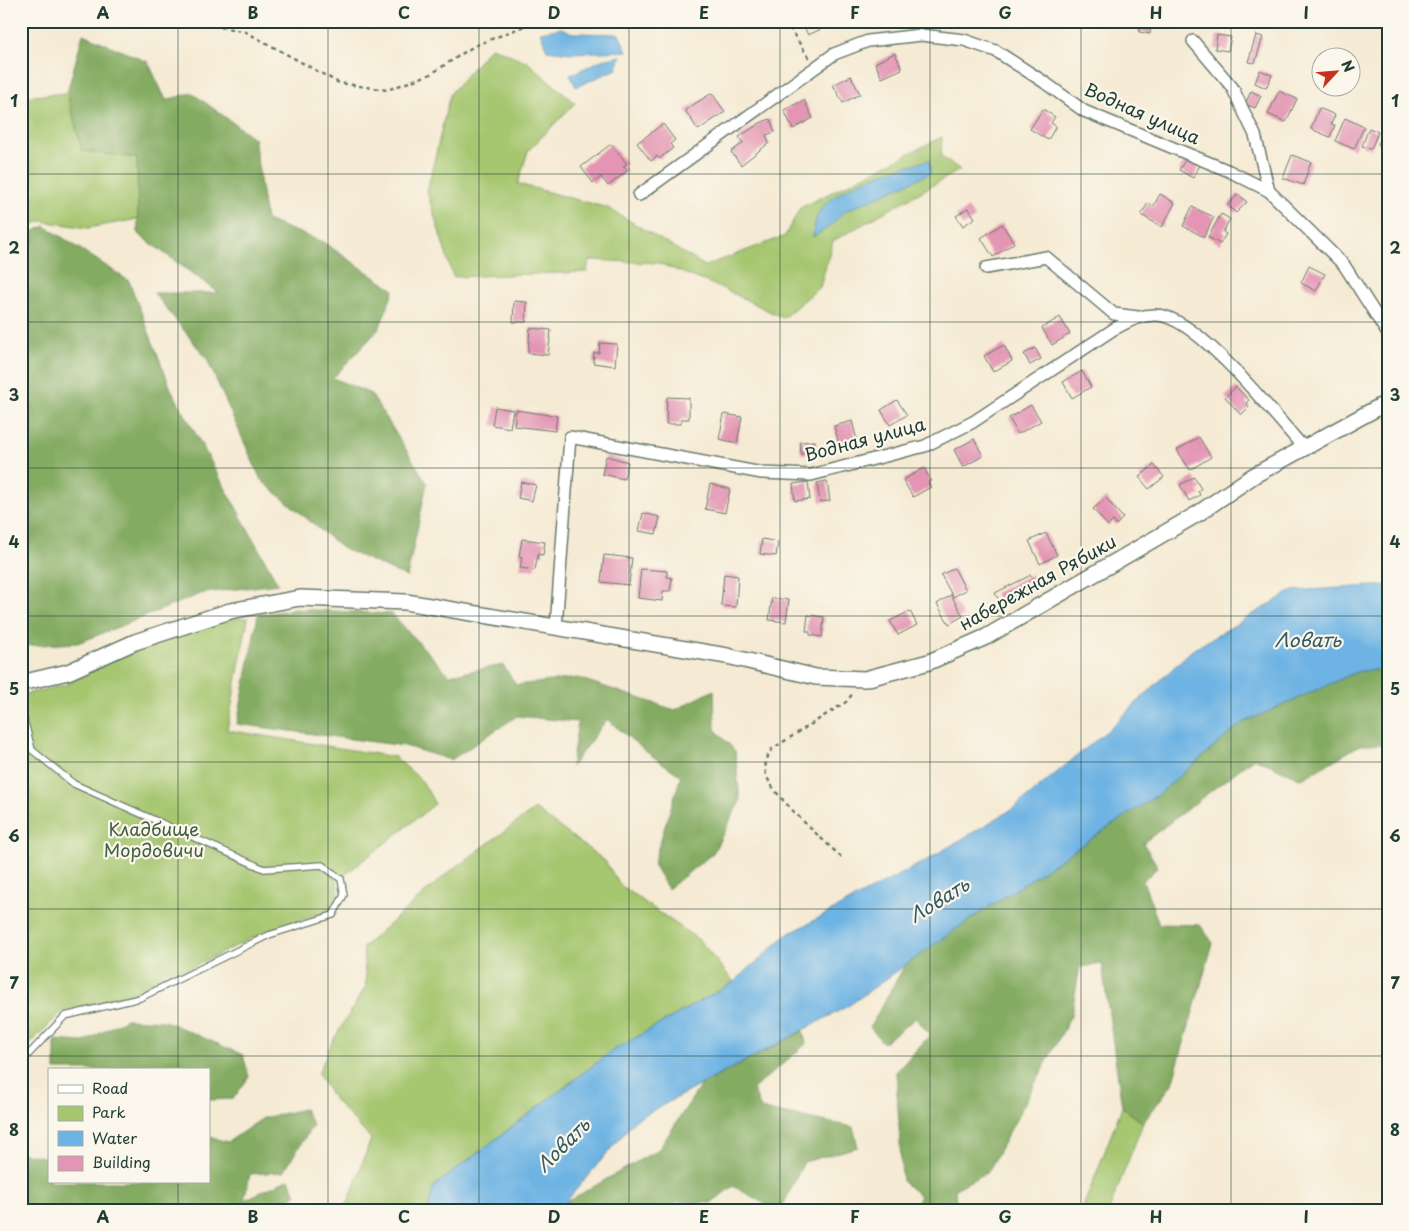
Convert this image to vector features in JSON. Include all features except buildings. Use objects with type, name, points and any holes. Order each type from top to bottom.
[{"type":"street","name":"Водная улица","points":[[639,195],[834,54],[868,41],[921,35],[964,40],[996,51],[1084,111],[1229,171],[1269,191],[1344,265],[1388,334]]},
{"type":"street","points":[[1193,41],[1232,87],[1254,135],[1269,191]]},
{"type":"street","points":[[986,268],[1046,257],[1114,314],[1138,317]]},
{"type":"street","name":"Водная улица","points":[[556,627],[570,437],[762,473],[811,475],[925,446],[973,422],[1114,329],[1138,317],[1158,315],[1180,322],[1209,345],[1304,448]]},
{"type":"street","name":"набережная Рябики","points":[[21,683],[68,672],[135,642],[230,611],[300,598],[406,602],[727,656],[816,677],[865,679],[929,662],[986,637],[1198,513],[1253,476],[1388,402]]},
{"type":"lane","points":[[21,708],[32,750],[74,784],[264,868],[322,865],[341,879],[344,895],[333,915],[269,935],[140,998],[65,1016],[26,1057],[21,1059]]},
{"type":"path","points":[[189,21],[246,32],[339,83],[387,90],[431,74],[474,46],[537,21]]},
{"type":"path","points":[[785,21],[795,39],[816,67]]},
{"type":"path","points":[[841,857],[775,792],[766,774],[766,759],[772,748],[846,702],[865,679]]},
{"type":"green space","points":[[83,34],[148,62],[166,100],[192,93],[254,138],[266,220],[323,242],[394,290],[379,329],[333,378],[371,394],[427,483],[407,577],[342,548],[261,480],[207,359],[154,293],[219,293],[138,234],[137,158],[82,151],[67,93]]},
{"type":"green space","points":[[491,47],[526,61],[575,103],[528,151],[518,184],[608,208],[705,266],[785,236],[800,208],[942,137],[941,156],[960,170],[833,241],[820,287],[783,318],[724,289],[658,263],[589,260],[587,272],[453,277],[427,191],[450,94]]},
{"type":"green space","points":[[67,93],[82,151],[137,158],[138,219],[88,228],[41,221],[21,229],[21,97]]},
{"type":"green space","points":[[45,226],[129,281],[171,389],[278,584],[203,593],[78,643],[21,646],[21,237]]},
{"type":"green space","points":[[295,609],[392,614],[449,675],[503,665],[516,685],[578,678],[675,710],[714,690],[715,729],[735,751],[740,801],[713,853],[668,889],[653,864],[681,776],[645,751],[607,719],[571,767],[578,722],[517,716],[451,760],[405,746],[237,724],[258,615]]},
{"type":"green space","name":"Кладбище Мордовичи","points":[[248,618],[227,730],[395,757],[422,781],[435,804],[337,881],[339,894],[330,911],[267,931],[138,993],[62,1012],[21,1053],[21,695],[65,685],[118,657],[227,619]]},
{"type":"green space","points":[[1388,669],[1388,744],[1360,745],[1302,779],[1254,758],[1143,843],[1158,867],[1143,881],[1159,924],[1200,925],[1213,943],[1172,1084],[1143,1123],[1122,1107],[1102,964],[1080,967],[1071,1016],[988,1172],[955,1189],[956,1204],[949,1210],[913,1210],[920,1196],[902,1181],[896,1072],[930,1035],[916,1018],[883,1043],[870,1027],[905,965],[1160,793],[1242,723],[1359,671]]},
{"type":"green space","points":[[535,809],[605,861],[620,885],[699,940],[734,982],[612,1051],[434,1186],[428,1210],[339,1210],[348,1203],[371,1139],[333,1098],[318,1074],[332,1042],[366,986],[363,947],[449,872]]},
{"type":"green space","points":[[126,1019],[165,1021],[243,1055],[249,1077],[233,1099],[210,1100],[210,1068],[55,1068],[55,1040],[84,1042]]},
{"type":"green space","points":[[803,1031],[806,1044],[753,1089],[761,1109],[853,1127],[858,1147],[804,1162],[781,1210],[776,1210],[733,1186],[711,1203],[675,1202],[670,1210],[560,1210],[565,1203],[659,1149],[701,1085]]},
{"type":"green space","points":[[1122,1107],[1143,1123],[1109,1210],[1082,1210]]},
{"type":"green space","points":[[304,1109],[313,1125],[283,1172],[250,1174],[244,1200],[289,1179],[296,1194],[278,1210],[21,1210],[21,1153],[48,1158],[48,1184],[210,1184],[210,1137],[228,1142],[263,1118]]},
{"type":"water","points":[[562,28],[572,33],[619,34],[627,51],[570,53],[547,50],[540,32]]},
{"type":"water","points":[[621,56],[617,69],[576,87],[570,75],[602,60]]},
{"type":"water","points":[[929,160],[931,173],[845,211],[829,227],[813,237],[818,214],[826,203],[838,194],[884,173]]},
{"type":"water","name":"Ловать","points":[[1388,585],[1388,669],[1359,671],[1242,723],[1160,793],[956,929],[848,1006],[635,1120],[559,1210],[428,1210],[434,1186],[612,1051],[734,982],[785,936],[925,861],[1014,808],[1107,731],[1191,651],[1292,591]]}]
